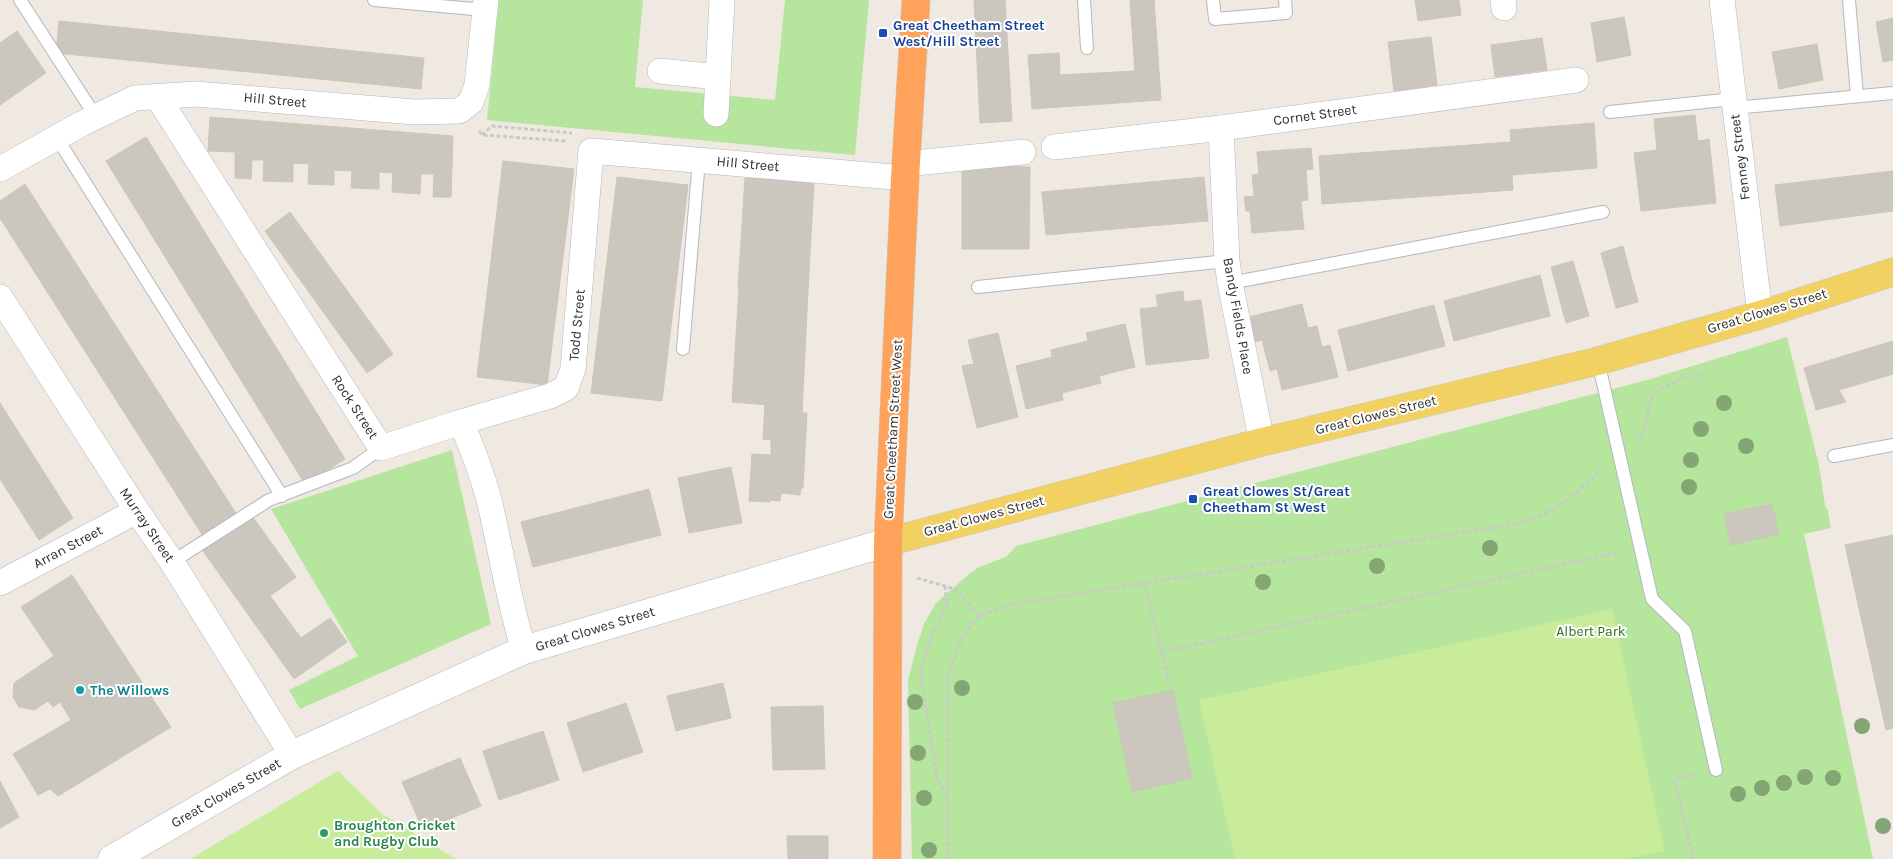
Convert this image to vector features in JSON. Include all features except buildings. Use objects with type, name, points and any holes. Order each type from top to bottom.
[{"type":"highway","name":"Great Cheetham Street West","points":[[887,859],[888,542],[905,171],[916,0]]},
{"type":"main road","name":"Great Clowes Street","points":[[112,859],[292,755],[524,650],[888,542],[1262,442],[1598,361],[1760,315],[1893,272]]},
{"type":"street","points":[[716,114],[722,0]]},
{"type":"street","name":"Fenney Street","points":[[1722,0],[1760,315]]},
{"type":"street","points":[[459,111],[471,102],[477,85],[485,5]]},
{"type":"street","points":[[660,71],[718,77]]},
{"type":"street","name":"Cornet Street","points":[[1054,147],[1221,128],[1576,80]]},
{"type":"street","name":"Hill Street","points":[[0,170],[96,117],[136,98],[196,94],[414,112],[459,111]]},
{"type":"street","name":"Rock Street","points":[[157,96],[381,448],[461,422]]},
{"type":"street","name":"Bandy Fields Place","points":[[1221,128],[1228,272],[1262,442]]},
{"type":"street","name":"Hill Street","points":[[583,142],[699,160],[905,171]]},
{"type":"street","name":"Todd Street","points":[[461,422],[550,396],[566,388],[573,369],[583,142]]},
{"type":"street","points":[[905,171],[1023,152]]},
{"type":"street","name":"Murray Street","points":[[0,296],[172,562],[292,755]]},
{"type":"street","points":[[461,422],[476,457],[491,508],[514,619],[524,650]]},
{"type":"street","name":"Arran Street","points":[[0,583],[137,510]]},
{"type":"lane","points":[[20,0],[96,117]]},
{"type":"lane","points":[[374,0],[485,5]]},
{"type":"lane","points":[[1084,0],[1087,48]]},
{"type":"lane","points":[[1213,0],[1215,19],[1286,13],[1285,0]]},
{"type":"lane","points":[[1848,0],[1858,96]]},
{"type":"lane","points":[[1610,112],[1893,93]]},
{"type":"lane","points":[[57,138],[282,496]]},
{"type":"lane","points":[[683,349],[699,160]]},
{"type":"lane","points":[[978,287],[1228,272],[1603,212]]},
{"type":"lane","points":[[1598,361],[1652,599],[1686,631],[1716,770]]},
{"type":"lane","points":[[1834,456],[1893,444]]},
{"type":"lane","points":[[172,562],[270,500],[353,468],[381,448]]},
{"type":"path","points":[[459,111],[482,135],[583,142]]},
{"type":"path","points":[[482,135],[492,126],[583,142]]},
{"type":"path","points":[[947,859],[948,680],[951,663],[959,647],[980,616],[1014,604],[1516,524],[1538,518],[1571,499],[1601,469],[1621,464],[1642,436],[1649,414],[1649,404],[1654,394],[1667,386],[1704,372]]},
{"type":"path","points":[[1162,652],[1640,548]]},
{"type":"path","points":[[888,570],[955,589],[980,616]]},
{"type":"path","points":[[1145,584],[1169,683]]},
{"type":"path","points":[[945,586],[947,606],[931,636],[922,669],[922,686],[937,777],[946,797]]},
{"type":"path","points":[[1693,859],[1675,779],[1716,770]]},
{"type":"green space","points":[[499,0],[643,0],[635,87],[775,100],[785,0],[869,0],[855,155],[487,120]]},
{"type":"green space","name":"Albert Park","points":[[1787,337],[1819,465],[1825,506],[1828,511],[1831,528],[1804,534],[1873,859],[912,859],[908,680],[924,624],[936,603],[979,567],[1006,557],[1016,546],[1647,380]]},
{"type":"green space","points":[[452,450],[491,624],[300,709],[289,690],[358,656],[271,509]]},
{"type":"green space","points":[[1612,609],[1665,851],[1625,859],[1235,859],[1199,700]]},
{"type":"green space","name":"Broughton Cricket and Rugby Club","points":[[338,771],[381,813],[456,859],[190,859]]},
{"type":"place","name":"Great Cheetham Street West/Hill Street","points":[[883,33]]},
{"type":"place","name":"Great Clowes St/Great Cheetham St West","points":[[1193,499]]},
{"type":"place","name":"The Willows","points":[[80,690]]},
{"type":"place","name":"Broughton Cricket and Rugby Club","points":[[324,833]]}]
